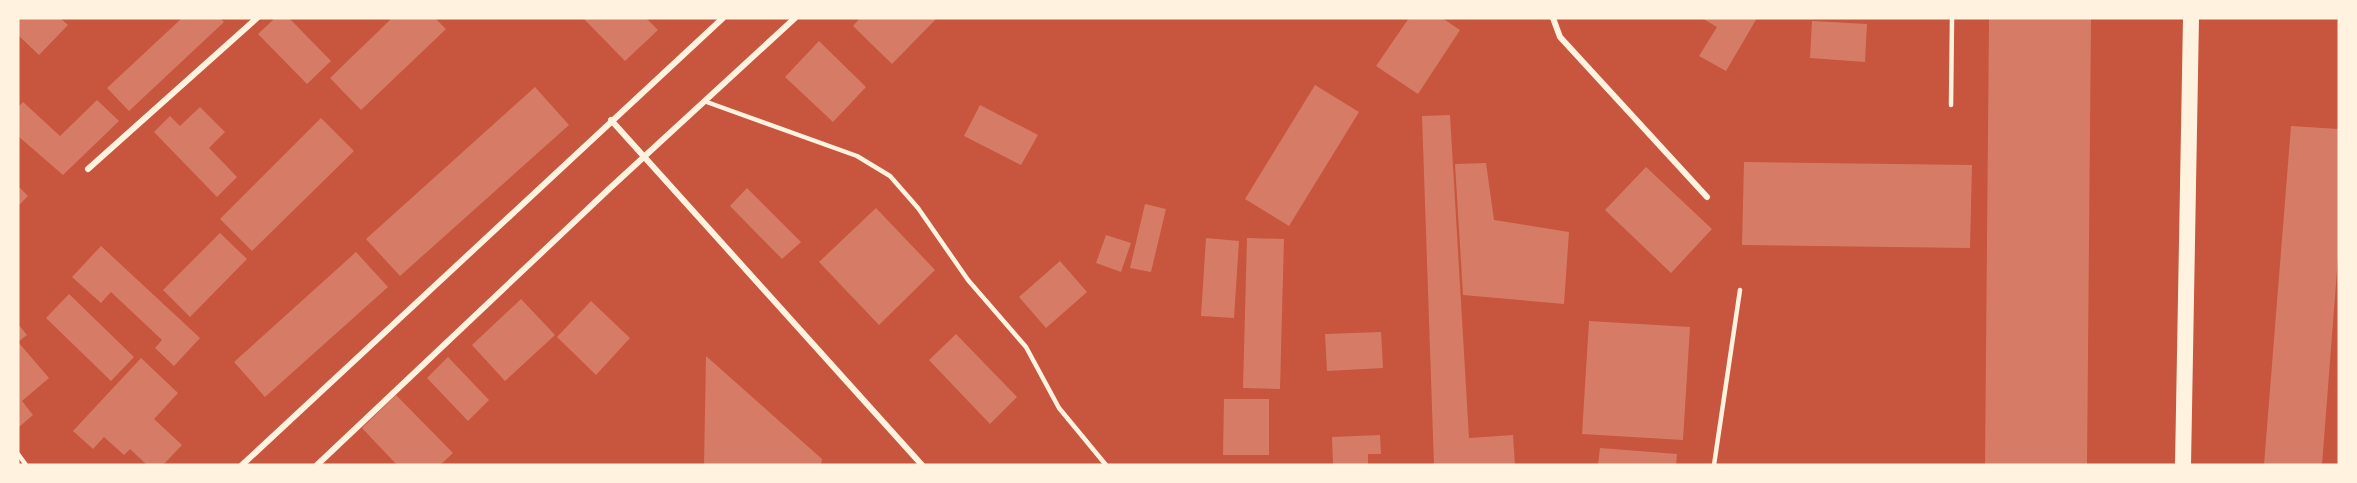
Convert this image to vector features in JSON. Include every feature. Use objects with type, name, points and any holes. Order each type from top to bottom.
[{"type":"highway","points":[[2183,465],[2191,18]]},
{"type":"street","points":[[88,169],[257,18]]},
{"type":"street","points":[[242,465],[723,18]]},
{"type":"street","points":[[316,465],[795,18]]},
{"type":"street","points":[[1553,18],[1560,37],[1707,197]]},
{"type":"street","points":[[611,120],[922,465]]},
{"type":"lane","points":[[1951,105],[1952,18]]},
{"type":"lane","points":[[704,101],[858,156],[890,176],[918,208],[968,280],[1026,347],[1059,408],[1106,465]]},
{"type":"lane","points":[[1714,465],[1740,290]]},
{"type":"lane","points":[[18,454],[26,465]]},
{"type":"building","points":[[18,18],[60,18],[68,25],[39,55],[18,35]]},
{"type":"building","points":[[182,18],[220,18],[224,22],[129,111],[107,88]]},
{"type":"building","points":[[275,18],[289,18],[331,61],[307,84],[258,34]]},
{"type":"building","points":[[392,18],[435,18],[446,29],[361,110],[330,78]]},
{"type":"building","points":[[583,18],[646,18],[658,30],[625,61]]},
{"type":"building","points":[[860,18],[937,18],[892,64],[853,26]]},
{"type":"building","points":[[1409,18],[1442,18],[1460,30],[1418,94],[1376,66]]},
{"type":"building","points":[[1702,18],[1757,18],[1726,71],[1699,56],[1717,27]]},
{"type":"building","points":[[1989,18],[2091,18],[2087,465],[1985,465]]},
{"type":"building","points":[[1812,21],[1867,24],[1865,62],[1810,58]]},
{"type":"building","points":[[819,41],[866,87],[833,122],[785,77]]},
{"type":"building","points":[[1315,85],[1359,112],[1289,226],[1245,199]]},
{"type":"building","points":[[535,87],[569,125],[400,276],[366,239]]},
{"type":"building","points":[[97,100],[119,121],[63,175],[18,136],[18,107],[23,102],[60,136]]},
{"type":"building","points":[[980,105],[1038,135],[1021,165],[964,136]]},
{"type":"building","points":[[200,107],[225,132],[209,148],[237,177],[217,197],[154,132],[170,116],[180,126]]},
{"type":"building","points":[[1450,115],[1469,438],[1513,435],[1515,465],[1434,465],[1422,116]]},
{"type":"building","points":[[321,118],[354,151],[252,251],[220,219]]},
{"type":"building","points":[[2291,126],[2339,129],[2339,245],[2322,465],[2264,465]]},
{"type":"building","points":[[1744,162],[1972,165],[1970,248],[1742,245]]},
{"type":"building","points":[[1486,163],[1494,220],[1569,232],[1564,304],[1463,295],[1455,164]]},
{"type":"building","points":[[1646,167],[1712,229],[1671,273],[1605,210]]},
{"type":"building","points":[[18,186],[28,196],[18,206]]},
{"type":"building","points":[[747,188],[801,242],[782,259],[730,206]]},
{"type":"building","points":[[1145,204],[1166,209],[1151,272],[1130,268]]},
{"type":"building","points":[[876,208],[935,270],[879,325],[819,262]]},
{"type":"building","points":[[220,233],[247,259],[190,317],[163,290]]},
{"type":"building","points":[[1106,235],[1131,243],[1121,272],[1096,263]]},
{"type":"building","points":[[1206,238],[1239,241],[1234,318],[1201,316]]},
{"type":"building","points":[[1247,238],[1284,239],[1280,389],[1243,388]]},
{"type":"building","points":[[101,246],[200,338],[174,366],[155,348],[162,340],[111,292],[101,303],[72,277]]},
{"type":"building","points":[[356,252],[388,287],[265,397],[234,362]]},
{"type":"building","points":[[1060,261],[1087,292],[1046,328],[1019,297]]},
{"type":"building","points":[[69,294],[134,357],[111,381],[46,318]]},
{"type":"building","points":[[521,299],[555,335],[505,381],[472,345]]},
{"type":"building","points":[[591,301],[630,338],[596,375],[557,337]]},
{"type":"building","points":[[1589,321],[1690,327],[1683,440],[1582,434]]},
{"type":"building","points":[[18,324],[27,335],[18,342]]},
{"type":"building","points":[[1381,332],[1383,368],[1327,371],[1325,334]]},
{"type":"building","points":[[956,334],[1017,397],[990,424],[929,360]]},
{"type":"building","points":[[18,342],[49,378],[22,401],[33,415],[19,427],[18,425]]},
{"type":"building","points":[[706,356],[822,459],[821,465],[704,465]]},
{"type":"building","points":[[448,357],[489,400],[468,421],[427,378]]},
{"type":"building","points":[[141,358],[178,393],[154,419],[182,445],[163,465],[147,465],[130,449],[124,455],[104,437],[93,449],[73,431]]},
{"type":"building","points":[[396,395],[453,453],[440,465],[397,465],[362,428]]},
{"type":"building","points":[[1224,399],[1269,399],[1269,455],[1223,455]]},
{"type":"building","points":[[1380,435],[1381,454],[1368,454],[1368,465],[1333,465],[1332,437]]},
{"type":"building","points":[[1600,448],[1677,454],[1676,465],[1598,465]]}]
